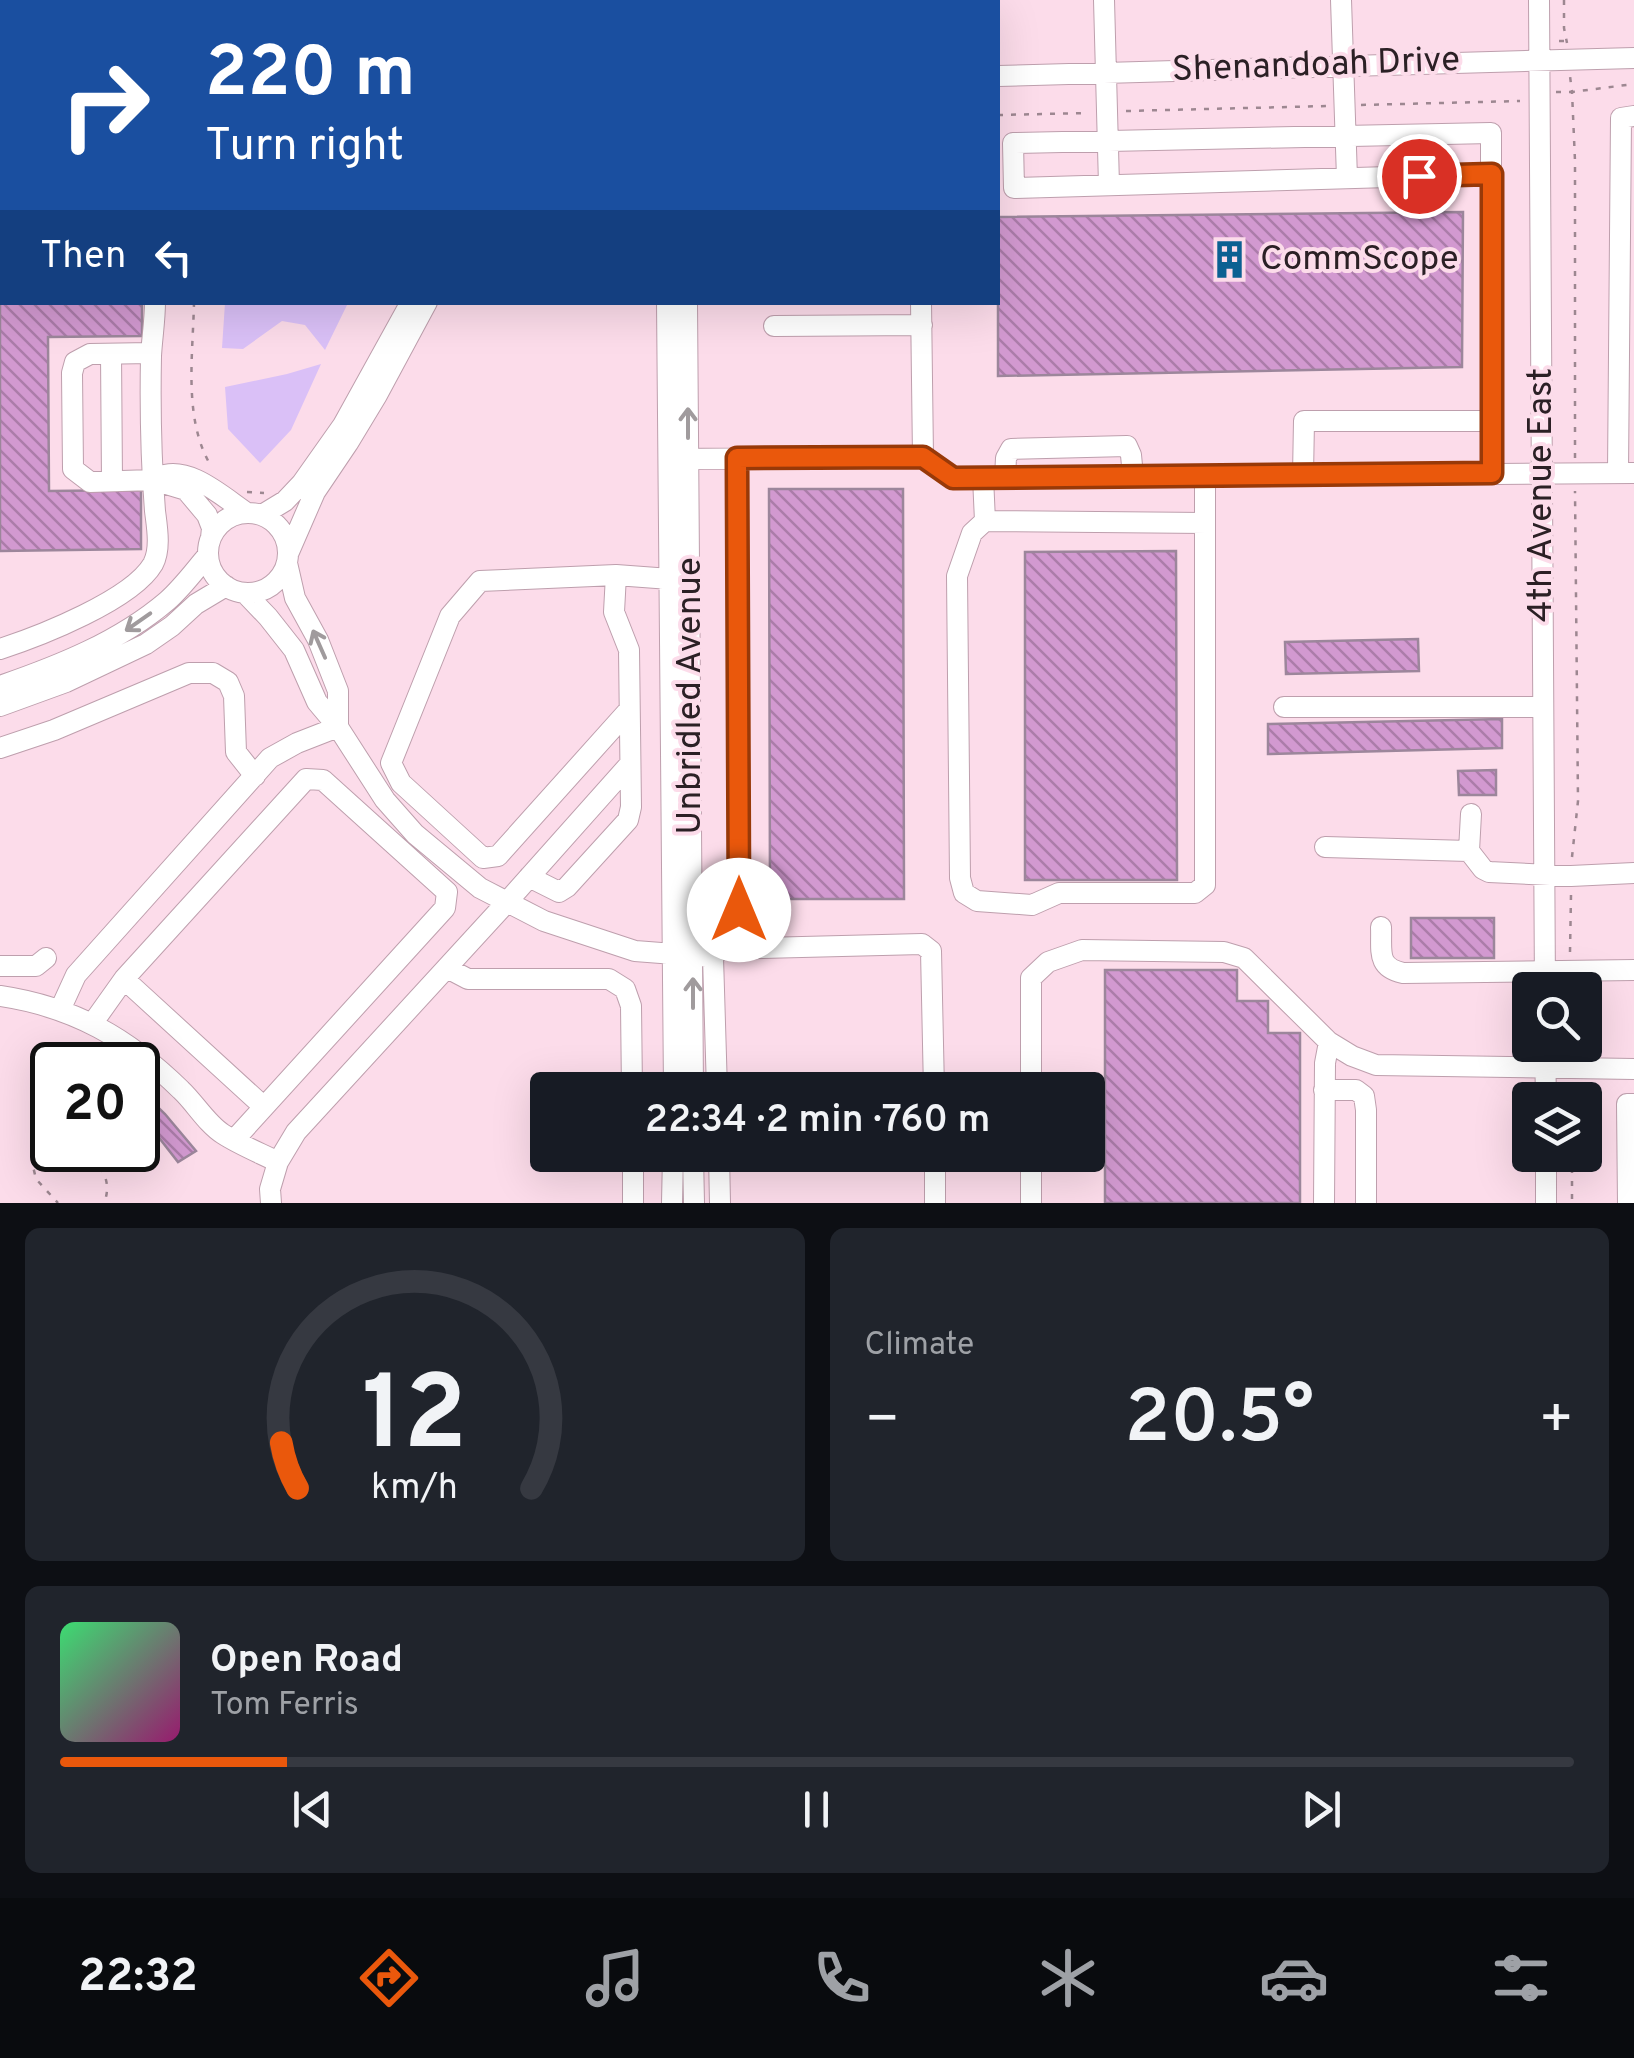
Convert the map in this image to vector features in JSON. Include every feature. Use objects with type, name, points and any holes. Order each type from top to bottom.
[{"type":"street","points":[[1104,0],[1108,185]]},
{"type":"street","points":[[1341,0],[1347,178]]},
{"type":"street","name":"4th Avenue East","points":[[1539,0],[1545,972]]},
{"type":"street","name":"Shenandoah Drive","points":[[1000,76],[1634,58]]},
{"type":"street","points":[[679,459],[923,457],[953,478],[1626,473],[1627,117]]},
{"type":"street","points":[[1492,174],[1014,188],[1005,144],[1491,133],[1492,174],[1492,473]]},
{"type":"street","points":[[0,649],[40,636],[103,604],[141,579],[155,560],[158,537],[152,480],[152,353],[156,305]]},
{"type":"street","points":[[0,686],[52,668],[130,628],[169,600],[225,520],[255,514],[285,501],[343,425],[408,305]]},
{"type":"street","points":[[0,706],[66,682],[146,644],[196,604],[236,590],[262,590],[273,584],[282,575],[315,492],[368,411],[425,305]]},
{"type":"street","name":"Unbridled Avenue","points":[[667,305],[679,459],[693,1072]]},
{"type":"street","name":"Unbridled Avenue","points":[[677,1072],[693,955],[670,578],[686,305]]},
{"type":"street","points":[[921,305],[923,457]]},
{"type":"street","points":[[774,326],[922,325]]},
{"type":"street","points":[[152,353],[90,354],[76,362],[72,373],[73,469],[90,482],[152,480],[189,484],[273,522],[282,530],[295,598],[318,640],[338,691],[338,727]]},
{"type":"street","points":[[111,354],[112,481]]},
{"type":"street","points":[[1303,475],[1304,422],[1492,422]]},
{"type":"street","points":[[1005,477],[1006,458],[1011,449],[1127,446],[1134,476]]},
{"type":"street","points":[[737,458],[739,948]]},
{"type":"street","points":[[1205,476],[1205,523],[1205,885],[1195,893],[1059,894],[1032,905],[977,901],[964,893],[960,878],[957,576],[972,532],[984,521],[1205,523]]},
{"type":"street","points":[[983,477],[984,521]]},
{"type":"street","points":[[189,484],[212,528],[211,567],[217,578],[268,616],[294,650],[317,702],[338,727],[385,800],[415,834],[480,888],[544,921],[635,951],[693,955],[720,948],[922,944],[931,951],[934,1072]]},
{"type":"street","points":[[628,711],[498,856],[484,858],[461,838],[400,784],[391,762],[450,616],[480,580],[616,575],[670,578]]},
{"type":"street","points":[[529,877],[559,892],[568,887],[628,820],[629,650],[614,612],[616,575]]},
{"type":"street","points":[[196,604],[220,598],[240,602],[268,616]]},
{"type":"street","points":[[0,748],[54,730],[189,673],[213,674],[228,682],[234,696],[236,752],[255,776]]},
{"type":"street","points":[[1284,707],[1544,707]]},
{"type":"street","points":[[60,1010],[76,976],[270,758],[296,742],[338,727]]},
{"type":"street","points":[[271,1203],[270,1189],[278,1162],[296,1132],[628,765]]},
{"type":"street","points":[[92,1024],[124,979],[306,779],[323,780],[447,892],[445,908],[234,1140]]},
{"type":"street","points":[[368,820],[400,784]]},
{"type":"street","points":[[1471,814],[1469,851],[1489,872],[1544,876],[1634,873]]},
{"type":"street","points":[[427,874],[461,838]]},
{"type":"street","points":[[1325,847],[1469,851]]},
{"type":"street","points":[[1381,927],[1383,961],[1393,971],[1512,979]]},
{"type":"street","points":[[1031,1072],[1031,978],[1048,962],[1082,950],[1224,952],[1244,958],[1328,1042],[1376,1065],[1634,1069]]},
{"type":"street","points":[[693,955],[714,1072]]},
{"type":"street","points":[[0,966],[36,966],[46,958]]},
{"type":"street","points":[[446,968],[468,978],[609,979],[625,988],[632,1006],[632,1072]]},
{"type":"street","points":[[1570,971],[1634,970]]},
{"type":"street","points":[[124,979],[264,1107]]},
{"type":"street","points":[[0,996],[60,1010],[118,1037],[152,1062],[220,1132],[278,1162]]},
{"type":"street","points":[[1324,1203],[1328,1042]]},
{"type":"street","points":[[1546,1062],[1546,1082]]},
{"type":"street","points":[[1324,1090],[1356,1090],[1364,1096],[1366,1203]]},
{"type":"street","points":[[1628,1203],[1631,1178],[1627,1104],[1634,1104]]},
{"type":"street","points":[[633,1172],[633,1203]]},
{"type":"street","points":[[672,1203],[673,1172]]},
{"type":"street","points":[[693,1172],[694,1203]]},
{"type":"street","points":[[719,1172],[720,1203]]},
{"type":"street","points":[[934,1172],[935,1203]]},
{"type":"street","points":[[1031,1172],[1031,1203]]},
{"type":"street","points":[[1546,1172],[1546,1203]]},
{"type":"path","points":[[1564,0],[1567,41]]},
{"type":"path","points":[[1570,971],[1571,876],[1578,801],[1572,92],[1634,84]]},
{"type":"path","points":[[1000,115],[1520,100]]},
{"type":"path","points":[[194,305],[194,419],[203,453],[213,470]]},
{"type":"path","points":[[34,1172],[58,1203]]},
{"type":"path","points":[[104,1172],[109,1190],[104,1203]]},
{"type":"path","points":[[1572,1172],[1572,1203]]},
{"type":"shaded area","points":[[225,305],[347,305],[325,350],[305,325],[282,321],[243,349],[222,348]]},
{"type":"shaded area","points":[[321,364],[291,430],[260,463],[228,429],[225,387]]},
{"type":"building","name":"CommScope","points":[[1463,212],[1462,367],[998,376],[1000,217]]},
{"type":"building","points":[[0,305],[142,305],[142,336],[48,337],[49,491],[141,490],[141,549],[0,551]]},
{"type":"building","points":[[769,489],[903,489],[904,899],[770,899]]},
{"type":"building","points":[[1176,551],[1177,880],[1025,880],[1025,552]]},
{"type":"building","points":[[1418,639],[1419,671],[1286,674],[1285,642]]},
{"type":"building","points":[[1502,719],[1502,748],[1268,754],[1268,724]]},
{"type":"building","points":[[1496,770],[1496,795],[1459,795],[1458,771]]},
{"type":"building","points":[[1411,918],[1494,918],[1494,958],[1411,958]]},
{"type":"building","points":[[1105,970],[1237,970],[1237,1001],[1268,1001],[1268,1033],[1300,1033],[1300,1203],[1105,1203]]},
{"type":"building","points":[[160,1109],[196,1151],[178,1162],[160,1139]]},
{"type":"place","name":"CommScope","points":[[1230,260]]},
{"type":"route","points":[[739,910],[737,458],[923,457],[953,478],[1492,473],[1492,174],[1419,176]]}]
